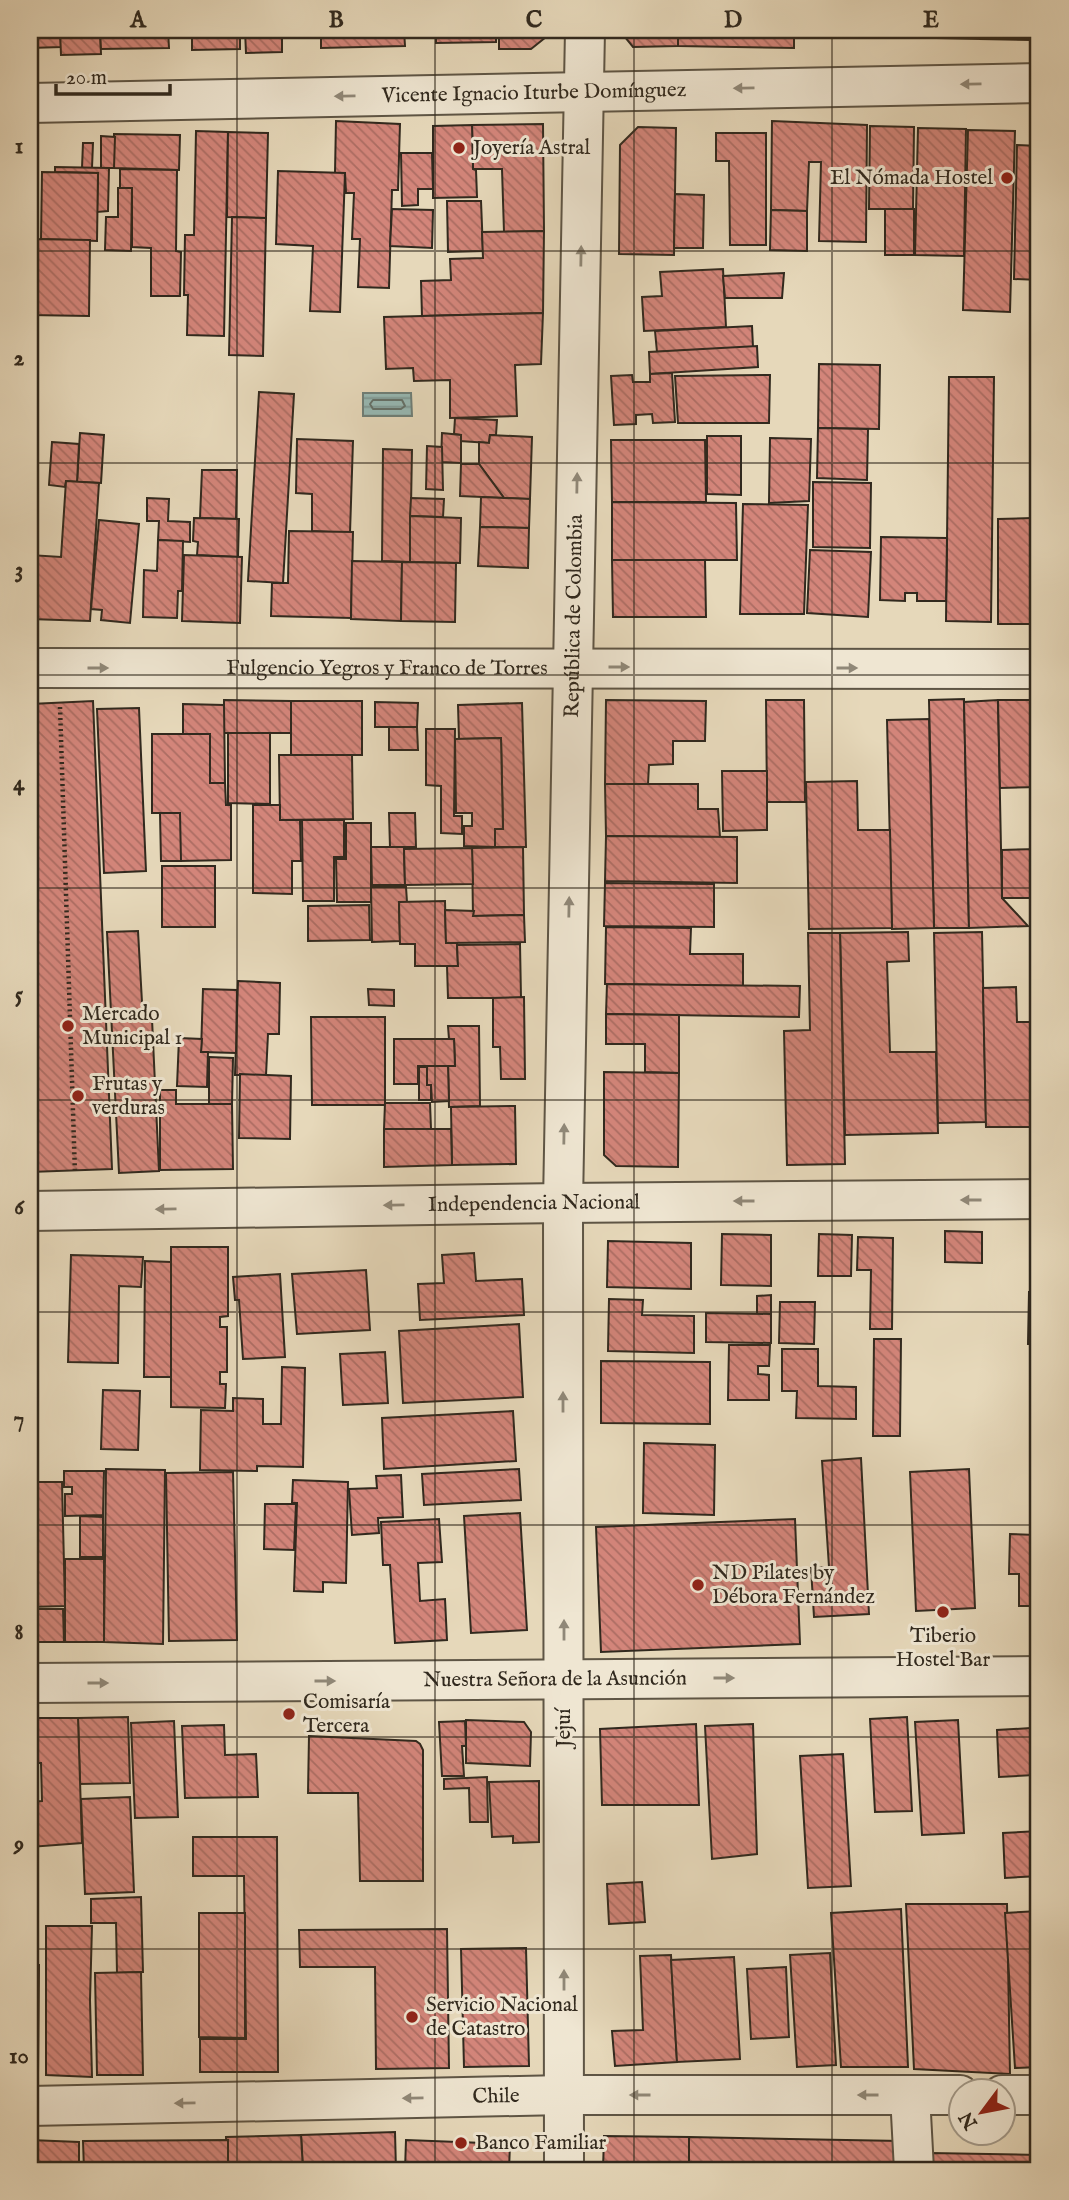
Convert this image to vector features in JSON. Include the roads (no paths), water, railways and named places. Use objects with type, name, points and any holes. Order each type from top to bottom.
[{"type":"street","name":"República de Colombia","points":[[563,1203],[585,30]]},
{"type":"street","name":"Vicente Ignacio Iturbe Domínguez","points":[[30,103],[1039,83]]},
{"type":"street","name":"Fulgencio Yegros y Franco de Torres","points":[[44,668],[1039,669]]},
{"type":"street","name":"Independencia Nacional","points":[[30,1212],[563,1203],[1039,1199]]},
{"type":"street","name":"Jejuí","points":[[563,1203],[564,2170]]},
{"type":"street","name":"Nuestra Señora de la Asunción","points":[[30,1683],[1039,1676]]},
{"type":"street","name":"Chile","points":[[30,2106],[564,2095],[946,2095]]},
{"type":"street","points":[[910,2095],[914,2170]]},
{"type":"street","points":[[1016,2095],[1039,2095]]},
{"type":"water","points":[[363,393],[411,393],[412,416],[363,416]]},
{"type":"place","name":"Joyería Astral","points":[[459,148]]},
{"type":"place","name":"El Nómada Hostel","points":[[1007,178]]},
{"type":"place","name":"Mercado Municipal 1","points":[[68,1026]]},
{"type":"place","name":"Frutas y verduras","points":[[78,1096]]},
{"type":"place","name":"ND Pilates by Débora Fernández","points":[[698,1585]]},
{"type":"place","name":"Tiberio Hostel Bar","points":[[943,1612]]},
{"type":"place","name":"Comisaría Tercera","points":[[289,1714]]},
{"type":"place","name":"Servicio Nacional de Catastro","points":[[412,2017]]},
{"type":"place","name":"Banco Familiar","points":[[461,2143]]}]
